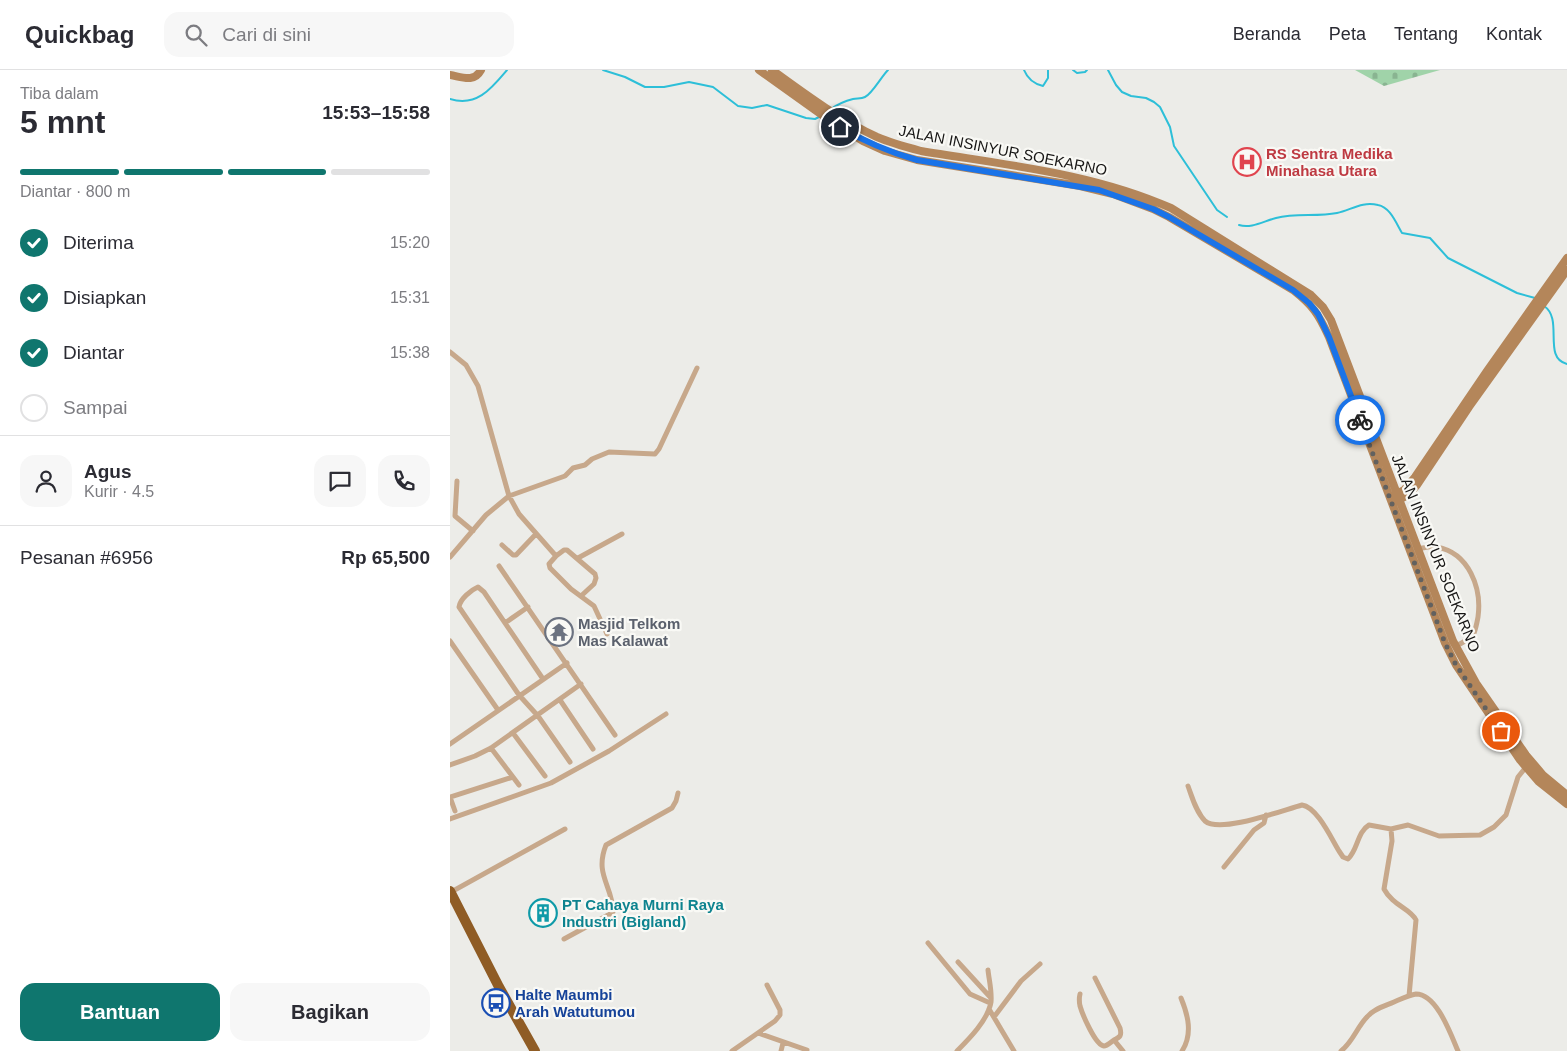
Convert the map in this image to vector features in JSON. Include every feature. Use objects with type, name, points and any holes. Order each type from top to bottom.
[{"type":"highway","points":[[450,892],[499,987],[535,1051]]},
{"type":"main road","points":[[450,75],[470,79],[477,76],[481,70]]},
{"type":"main road","name":"JALAN INSINYUR SOEKARNO","points":[[759,70],[816,111],[863,141],[900,156],[1099,190],[1190,224]]},
{"type":"main road","name":"JALAN INSINYUR SOEKARNO","points":[[772,70],[836,113],[878,137],[900,145],[921,151],[1079,177],[1108,184],[1156,201],[1171,208],[1190,224],[1293,290],[1309,303],[1318,314],[1329,337],[1394,499],[1445,643],[1471,688],[1526,767],[1538,781],[1567,804]]},
{"type":"main road","points":[[816,111],[821,103]]},
{"type":"main road","points":[[1394,499],[1415,477],[1536,306],[1567,258]]},
{"type":"main road","points":[[1536,306],[1567,270]]},
{"type":"main road","name":"JALAN INSINYUR SOEKARNO","points":[[1394,499],[1417,549],[1455,646],[1476,683],[1526,755],[1543,775],[1567,795]]},
{"type":"street","points":[[450,352],[466,365],[478,386],[509,496],[519,514],[556,556]]},
{"type":"street","points":[[450,557],[486,515],[509,496],[565,476],[573,468],[585,465],[592,459],[609,452],[655,454],[696,368]]},
{"type":"street","points":[[456,481],[455,516],[473,531]]},
{"type":"street","points":[[502,545],[516,555],[536,534]]},
{"type":"street","points":[[578,558],[622,534]]},
{"type":"street","points":[[1417,549],[1436,547],[1451,553],[1462,560],[1475,582],[1479,609],[1475,629],[1467,641],[1455,646]]},
{"type":"street","points":[[581,596],[594,584],[596,576],[578,558],[565,550],[549,564],[550,568],[581,596],[594,606],[607,634]]},
{"type":"street","points":[[499,566],[615,735]]},
{"type":"street","points":[[543,679],[484,592],[478,587],[459,604],[462,610],[519,696],[538,716],[570,762]]},
{"type":"street","points":[[505,623],[528,607]]},
{"type":"street","points":[[450,641],[498,710]]},
{"type":"street","points":[[450,744],[567,663]]},
{"type":"street","points":[[450,765],[491,748],[581,684]]},
{"type":"street","points":[[560,700],[593,749]]},
{"type":"street","points":[[450,819],[551,783],[603,755],[666,714]]},
{"type":"street","points":[[513,733],[545,776]]},
{"type":"street","points":[[491,748],[519,785]]},
{"type":"street","points":[[1188,786],[1202,816],[1206,822],[1212,825],[1221,826],[1302,805],[1309,806],[1315,812],[1339,851],[1347,859],[1350,858],[1362,831],[1367,826],[1373,825],[1391,829],[1408,825],[1438,836],[1480,835],[1494,827],[1506,814],[1518,777],[1526,767]]},
{"type":"street","points":[[454,811],[450,797],[513,777]]},
{"type":"street","points":[[564,939],[613,912],[602,870],[603,852],[608,843],[672,808],[678,793]]},
{"type":"street","points":[[1224,867],[1254,830],[1264,823],[1266,815]]},
{"type":"street","points":[[450,892],[565,829]]},
{"type":"street","points":[[1391,829],[1392,842],[1384,889],[1392,901],[1410,913],[1416,920],[1409,996]]},
{"type":"street","points":[[928,943],[970,994],[990,1003]]},
{"type":"street","points":[[958,962],[990,1003]]},
{"type":"street","points":[[994,1017],[1021,981],[1040,964]]},
{"type":"street","points":[[988,970],[990,1003],[994,1017],[1014,1051]]},
{"type":"street","points":[[1080,994],[1080,1005],[1094,1036],[1102,1046],[1120,1037],[1121,1032],[1095,978]]},
{"type":"street","points":[[732,1051],[775,1021],[780,1012],[767,985]]},
{"type":"street","points":[[1341,1051],[1371,1013],[1409,996],[1420,995],[1433,1002],[1458,1051]]},
{"type":"street","points":[[1181,998],[1186,1012],[1188,1031],[1186,1044],[1182,1051]]},
{"type":"street","points":[[957,1051],[978,1026],[990,1003]]},
{"type":"street","points":[[758,1033],[782,1043],[807,1050]]},
{"type":"street","points":[[1114,1040],[1123,1051]]},
{"type":"street","points":[[781,1051],[782,1043]]},
{"type":"green space","points":[[1355,70],[1440,70],[1384,86]]},
{"type":"waterway","points":[[450,99],[468,101],[483,95],[507,70]]},
{"type":"waterway","points":[[603,70],[625,77],[645,87],[664,87],[689,82],[713,87],[738,106],[752,108],[767,105],[806,118],[815,119],[819,117]]},
{"type":"waterway","points":[[831,109],[844,102],[864,98],[874,89],[888,70]]},
{"type":"waterway","points":[[1024,70],[1032,81],[1043,86],[1048,78],[1048,70]]},
{"type":"waterway","points":[[1073,70],[1077,73],[1087,70]]},
{"type":"waterway","points":[[1108,70],[1122,92],[1131,96],[1146,98],[1160,107],[1170,127],[1174,146],[1217,210],[1227,217]]},
{"type":"waterway","points":[[1239,225],[1253,225],[1276,218],[1299,215],[1337,213],[1367,204],[1378,205],[1389,212],[1402,233],[1430,238],[1448,258],[1517,293],[1535,298]]},
{"type":"waterway","points":[[1544,306],[1550,312],[1553,320],[1556,354],[1560,360],[1567,364]]},
{"type":"way so far","points":[[1360,420],[1445,643],[1456,665],[1501,731]]},
{"type":"place","name":"RS Sentra Medika Minahasa Utara","points":[[1247,162]]},
{"type":"place","name":"Masjid Telkom Mas Kalawat","points":[[559,632]]},
{"type":"place","name":"PT Cahaya Murni Raya Industri (Bigland)","points":[[543,913]]},
{"type":"place","name":"Halte Maumbi Arah Watutumou","points":[[496,1003]]},
{"type":"route","points":[[840,127],[863,141],[900,156],[1099,190],[1153,209],[1169,217],[1293,290],[1309,303],[1318,314],[1329,337],[1360,420]]}]
